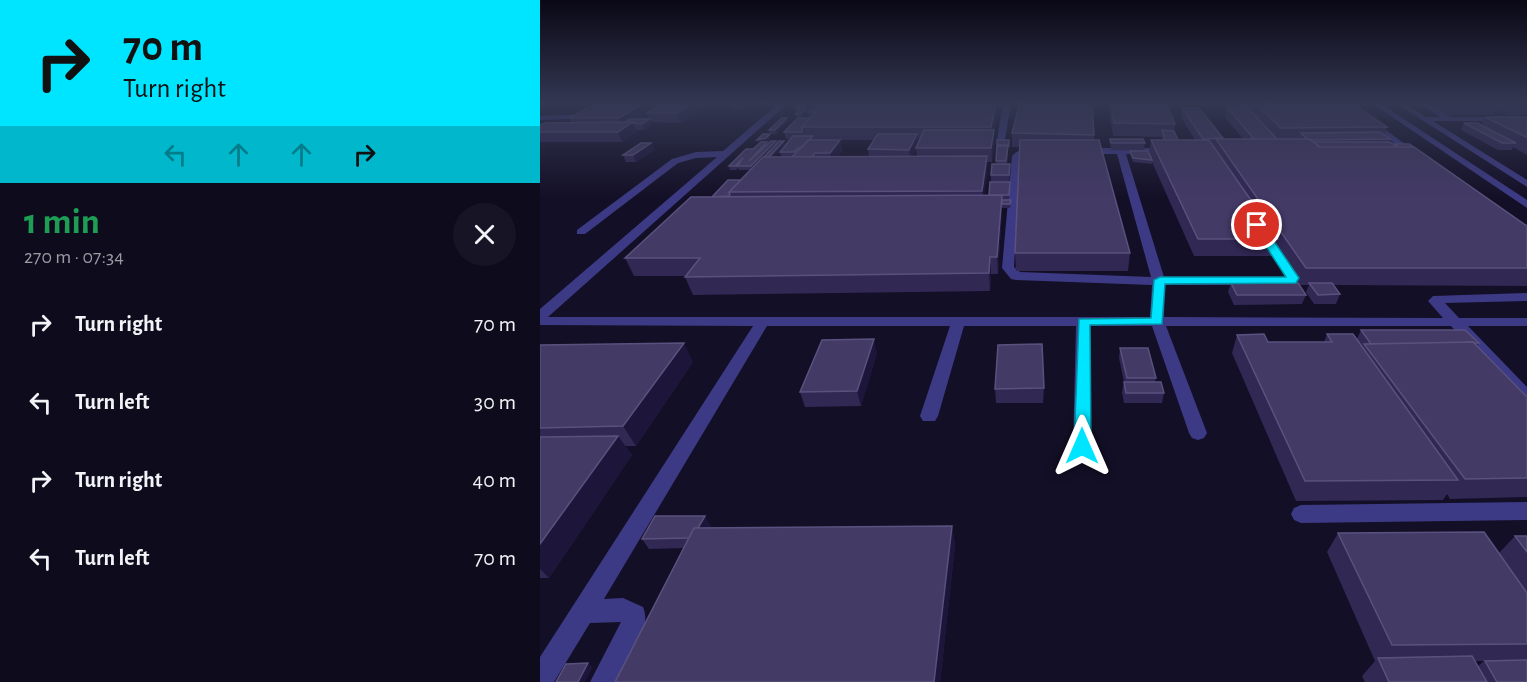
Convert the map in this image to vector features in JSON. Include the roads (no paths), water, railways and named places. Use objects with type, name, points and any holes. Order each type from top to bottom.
[{"type":"street","points":[[540,316],[748,134]]},
{"type":"street","points":[[1001,140],[1002,134]]},
{"type":"street","points":[[1387,134],[1401,144]]},
{"type":"street","points":[[1420,134],[1527,205]]},
{"type":"street","points":[[1447,134],[1527,184]]},
{"type":"street","points":[[1121,151],[1160,280],[1157,321],[1198,433]]},
{"type":"street","points":[[1185,151],[1017,153],[1008,271],[1023,277],[1292,281],[1293,278],[1255,220]]},
{"type":"street","points":[[581,232],[675,161],[696,155],[725,154]]},
{"type":"street","points":[[1527,297],[1438,299],[1435,302],[1527,397]]},
{"type":"street","points":[[929,416],[959,320]]},
{"type":"street","points":[[540,321],[1527,322]]},
{"type":"street","points":[[540,681],[763,321]]},
{"type":"street","points":[[1082,446],[1083,321]]},
{"type":"street","points":[[1301,514],[1527,511]]},
{"type":"street","points":[[583,611],[623,610],[634,615],[632,629],[603,682]]}]
